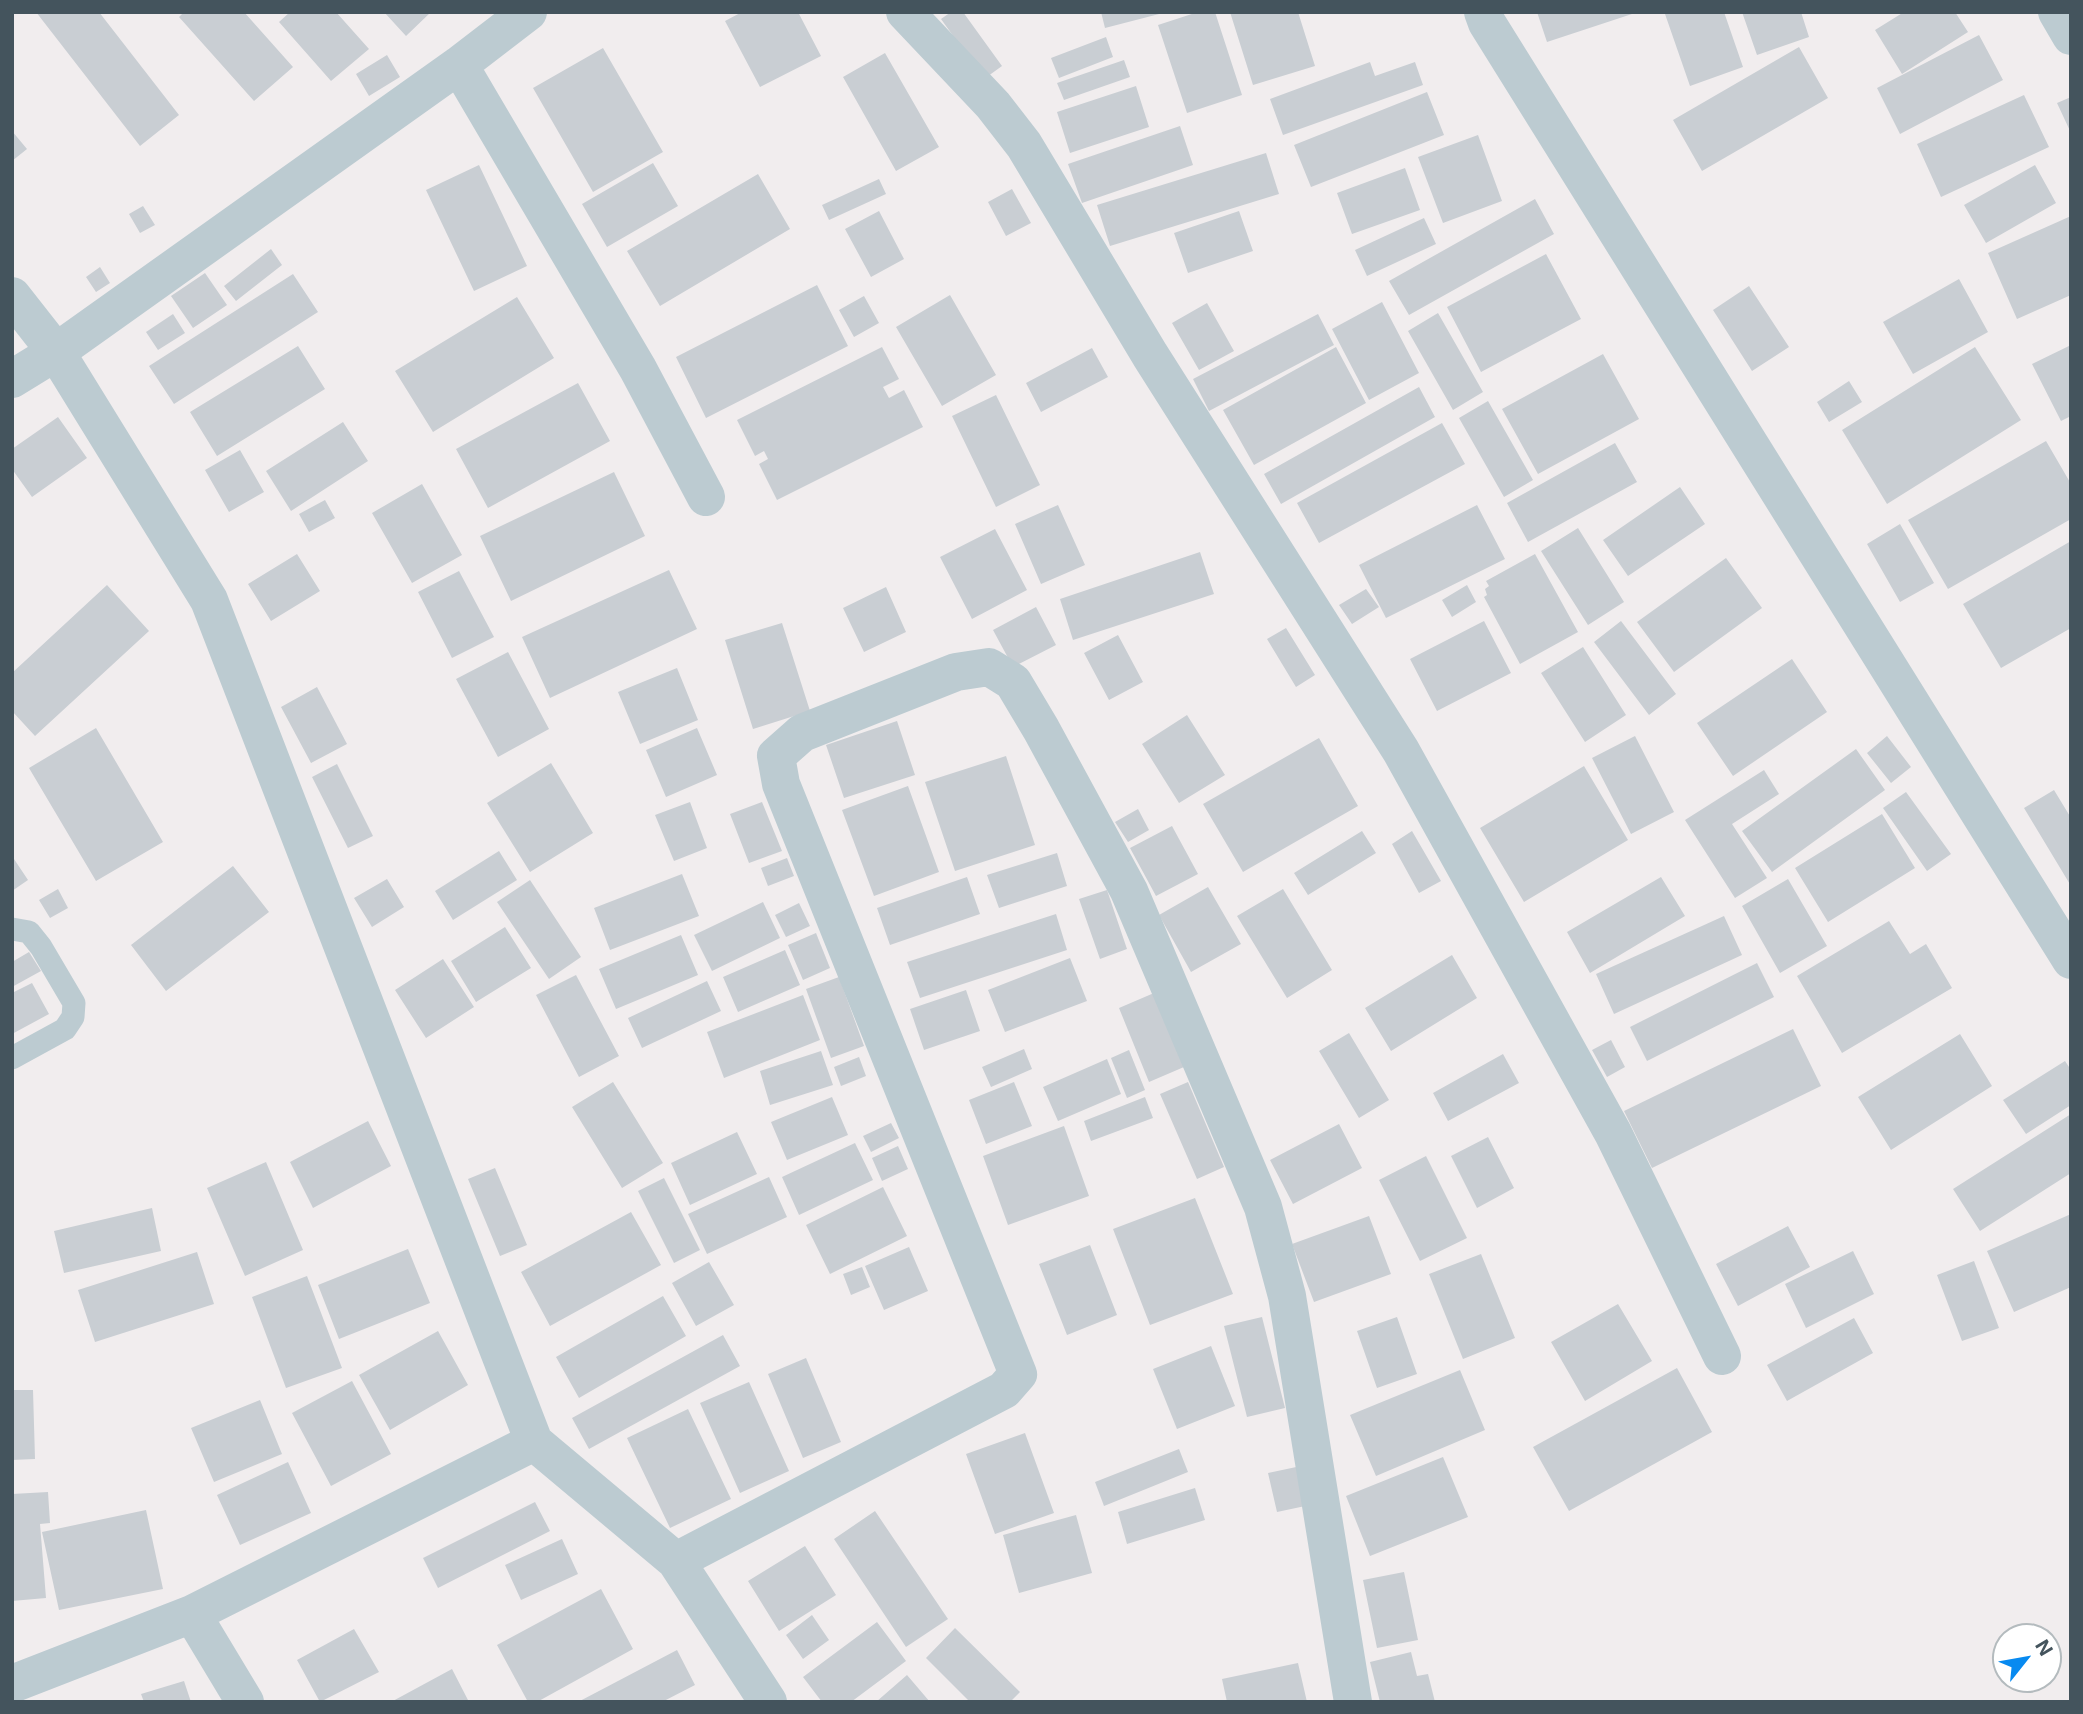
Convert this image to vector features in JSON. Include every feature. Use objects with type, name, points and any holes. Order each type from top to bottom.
[{"type":"street","points":[[12,379],[56,352],[459,65],[528,12]]},
{"type":"street","points":[[905,12],[993,105],[1024,145],[1150,355],[1401,751],[1613,1133],[1722,1356]]},
{"type":"street","points":[[1483,12],[1487,23],[2071,960]]},
{"type":"street","points":[[2057,12],[2071,36]]},
{"type":"street","points":[[459,65],[638,369],[706,497]]},
{"type":"street","points":[[12,296],[56,352],[209,600],[534,1442],[676,1561],[768,1702]]},
{"type":"street","points":[[676,1561],[1004,1390],[1018,1374],[781,784],[776,756],[802,733],[956,673],[989,667],[1013,682],[1129,891],[1263,1207],[1287,1296],[1353,1702]]},
{"type":"street","points":[[12,1684],[192,1614],[534,1442]]},
{"type":"street","points":[[192,1614],[245,1702]]},
{"type":"lane","points":[[12,929],[29,932],[41,947],[74,1003],[73,1017],[65,1029],[12,1058]]},
{"type":"building","points":[[36,12],[99,12],[179,115],[140,146]]},
{"type":"building","points":[[184,12],[244,12],[293,67],[254,101],[179,17]]},
{"type":"building","points":[[290,12],[336,12],[369,49],[331,81],[279,22]]},
{"type":"building","points":[[384,12],[431,12],[406,36]]},
{"type":"building","points":[[742,12],[798,12],[821,56],[760,87],[725,21]]},
{"type":"building","points":[[951,12],[963,12],[1002,66],[984,79],[941,19]]},
{"type":"building","points":[[1101,12],[1162,12],[1163,13],[1105,28]]},
{"type":"building","points":[[1198,12],[1215,12],[1242,95],[1187,113],[1158,25]]},
{"type":"building","points":[[1230,12],[1298,12],[1315,66],[1253,85]]},
{"type":"building","points":[[1537,12],[1635,12],[1635,13],[1547,42]]},
{"type":"building","points":[[1724,12],[1743,67],[1690,86],[1665,14]]},
{"type":"building","points":[[1742,12],[1801,12],[1809,37],[1757,55]]},
{"type":"building","points":[[1904,12],[1955,12],[1968,32],[1902,74],[1875,30]]},
{"type":"building","points":[[1979,35],[2003,80],[1900,134],[1877,88]]},
{"type":"building","points":[[1106,37],[1113,57],[1059,78],[1051,58]]},
{"type":"building","points":[[1799,47],[1828,98],[1702,171],[1673,120]]},
{"type":"building","points":[[603,48],[663,152],[593,192],[533,88]]},
{"type":"building","points":[[885,53],[939,147],[896,171],[843,77]]},
{"type":"building","points":[[387,55],[400,77],[369,96],[356,74]]},
{"type":"building","points":[[1124,60],[1130,77],[1064,100],[1057,83]]},
{"type":"building","points":[[1370,62],[1375,76],[1415,62],[1423,85],[1283,135],[1270,99]]},
{"type":"building","points":[[1136,86],[1149,127],[1070,153],[1057,112]]},
{"type":"building","points":[[1427,92],[1444,135],[1311,187],[1294,145]]},
{"type":"building","points":[[2024,95],[2049,147],[1941,197],[1917,144]]},
{"type":"building","points":[[2071,97],[2071,133],[2057,103]]},
{"type":"building","points":[[1180,126],[1193,165],[1082,203],[1068,164]]},
{"type":"building","points":[[12,131],[27,149],[12,161]]},
{"type":"building","points":[[1478,135],[1502,201],[1443,223],[1418,157]]},
{"type":"building","points":[[1266,153],[1279,194],[1110,246],[1097,205]]},
{"type":"building","points":[[653,163],[678,206],[607,247],[582,204]]},
{"type":"building","points":[[479,165],[527,266],[474,291],[426,190]]},
{"type":"building","points":[[2035,165],[2056,203],[1986,243],[1964,205]]},
{"type":"building","points":[[1405,168],[1420,210],[1352,234],[1337,193]]},
{"type":"building","points":[[758,174],[790,229],[660,306],[627,251]]},
{"type":"building","points":[[879,179],[886,194],[829,220],[822,205]]},
{"type":"building","points":[[1012,189],[1031,223],[1006,236],[988,202]]},
{"type":"building","points":[[1535,199],[1554,234],[1409,315],[1389,281]]},
{"type":"building","points":[[143,206],[155,225],[140,233],[129,214]]},
{"type":"building","points":[[879,211],[904,259],[871,277],[845,229]]},
{"type":"building","points":[[1239,211],[1253,251],[1188,273],[1174,233]]},
{"type":"building","points":[[2071,216],[2071,295],[2017,319],[1988,253]]},
{"type":"building","points":[[1424,218],[1436,244],[1367,276],[1355,250]]},
{"type":"building","points":[[271,249],[282,265],[236,301],[224,286]]},
{"type":"building","points":[[1546,254],[1581,319],[1481,372],[1447,307]]},
{"type":"building","points":[[100,267],[110,283],[96,292],[86,277]]},
{"type":"building","points":[[205,273],[227,305],[193,328],[171,296]]},
{"type":"building","points":[[293,274],[318,312],[174,404],[149,366]]},
{"type":"building","points":[[1959,279],[1988,332],[1913,374],[1883,322]]},
{"type":"building","points":[[817,285],[848,346],[706,418],[676,357]]},
{"type":"building","points":[[1749,286],[1789,347],[1752,371],[1713,310]]},
{"type":"building","points":[[950,295],[996,375],[942,406],[896,327]]},
{"type":"building","points":[[864,296],[879,323],[854,337],[839,310]]},
{"type":"building","points":[[517,297],[554,358],[433,432],[395,371]]},
{"type":"building","points":[[1382,302],[1419,373],[1369,400],[1332,329]]},
{"type":"building","points":[[1207,303],[1234,351],[1199,370],[1172,323]]},
{"type":"building","points":[[1438,313],[1483,392],[1453,410],[1408,331]]},
{"type":"building","points":[[173,314],[185,333],[158,350],[146,332]]},
{"type":"building","points":[[1318,314],[1334,345],[1209,411],[1193,379]]},
{"type":"building","points":[[2071,345],[2071,416],[2061,421],[2032,364]]},
{"type":"building","points":[[298,346],[325,389],[217,456],[190,412]]},
{"type":"building","points":[[882,347],[899,379],[883,387],[889,398],[904,390],[923,427],[777,500],[759,464],[768,459],[764,451],[755,456],[737,420]]},
{"type":"building","points":[[1336,347],[1366,403],[1254,465],[1223,410]]},
{"type":"building","points":[[1975,347],[2021,420],[1887,504],[1842,430]]},
{"type":"building","points":[[1092,348],[1108,377],[1041,412],[1026,383]]},
{"type":"building","points":[[1603,354],[1639,419],[1538,474],[1502,409]]},
{"type":"building","points":[[1849,381],[1862,402],[1829,422],[1817,402]]},
{"type":"building","points":[[578,383],[610,441],[488,508],[456,449]]},
{"type":"building","points":[[1419,387],[1435,417],[1281,504],[1264,474]]},
{"type":"building","points":[[996,395],[1040,485],[996,507],[952,416]]},
{"type":"building","points":[[1488,401],[1533,480],[1504,497],[1459,418]]},
{"type":"building","points":[[58,417],[87,458],[32,497],[12,469],[12,449]]},
{"type":"building","points":[[343,422],[368,461],[291,511],[266,471]]},
{"type":"building","points":[[1442,423],[1465,464],[1319,543],[1297,503]]},
{"type":"building","points":[[2046,441],[2071,484],[2071,519],[1948,589],[1908,520]]},
{"type":"building","points":[[1615,443],[1637,482],[1528,542],[1507,503]]},
{"type":"building","points":[[240,450],[264,492],[229,512],[205,470]]},
{"type":"building","points":[[614,472],[645,536],[511,601],[480,536]]},
{"type":"building","points":[[422,484],[462,555],[412,583],[372,513]]},
{"type":"building","points":[[1680,487],[1705,524],[1628,576],[1603,540]]},
{"type":"building","points":[[325,500],[335,518],[309,532],[299,514]]},
{"type":"building","points":[[1058,505],[1085,565],[1041,584],[1015,524]]},
{"type":"building","points":[[1477,505],[1505,559],[1386,618],[1359,565]]},
{"type":"building","points":[[1900,524],[1934,583],[1900,602],[1867,544]]},
{"type":"building","points":[[1578,528],[1624,602],[1588,625],[1541,551]]},
{"type":"building","points":[[995,529],[1027,590],[972,619],[940,557]]},
{"type":"building","points":[[2071,541],[2071,628],[2001,668],[1963,604]]},
{"type":"building","points":[[1200,552],[1214,594],[1073,640],[1060,599]]},
{"type":"building","points":[[297,554],[320,591],[271,621],[248,584]]},
{"type":"building","points":[[1535,554],[1578,632],[1520,664],[1484,597],[1487,595],[1485,589],[1489,586],[1486,581]]},
{"type":"building","points":[[1726,558],[1762,608],[1674,672],[1637,622]]},
{"type":"building","points":[[669,570],[697,629],[550,698],[522,637]]},
{"type":"building","points":[[459,571],[494,637],[452,658],[418,592]]},
{"type":"building","points":[[107,585],[149,631],[35,736],[12,711],[12,673]]},
{"type":"building","points":[[1467,585],[1476,602],[1452,617],[1442,600]]},
{"type":"building","points":[[886,587],[906,632],[864,652],[843,608]]},
{"type":"building","points":[[1366,589],[1379,607],[1352,624],[1339,605]]},
{"type":"building","points":[[1036,607],[1056,645],[1013,667],[993,630]]},
{"type":"building","points":[[1484,621],[1511,673],[1437,711],[1410,659]]},
{"type":"building","points":[[1621,621],[1676,694],[1649,715],[1594,642]]},
{"type":"building","points":[[782,623],[810,711],[753,729],[725,640]]},
{"type":"building","points":[[1286,628],[1315,675],[1296,687],[1267,639]]},
{"type":"building","points":[[1118,635],[1143,682],[1109,700],[1084,653]]},
{"type":"building","points":[[1583,647],[1626,715],[1585,742],[1541,673]]},
{"type":"building","points":[[508,652],[549,729],[498,757],[456,679]]},
{"type":"building","points":[[1792,659],[1827,712],[1733,776],[1697,723]]},
{"type":"building","points":[[677,668],[698,720],[640,744],[618,692]]},
{"type":"building","points":[[317,687],[347,744],[311,763],[281,707]]},
{"type":"building","points":[[1187,715],[1225,775],[1179,803],[1142,744]]},
{"type":"building","points":[[897,721],[915,775],[844,798],[826,745]]},
{"type":"building","points":[[96,728],[163,842],[96,881],[29,768]]},
{"type":"building","points":[[697,728],[717,775],[666,797],[646,750]]},
{"type":"building","points":[[1635,736],[1674,812],[1631,834],[1592,758]]},
{"type":"building","points":[[1887,736],[1911,767],[1891,783],[1867,753]]},
{"type":"building","points":[[1319,738],[1358,806],[1243,872],[1203,804]]},
{"type":"building","points":[[1856,749],[1885,790],[1772,872],[1742,831]]},
{"type":"building","points":[[1006,756],[1035,845],[955,871],[925,782]]},
{"type":"building","points":[[551,763],[593,833],[530,872],[487,803]]},
{"type":"building","points":[[337,764],[373,836],[348,848],[312,777]]},
{"type":"building","points":[[1584,766],[1628,840],[1524,902],[1480,828]]},
{"type":"building","points":[[1764,770],[1779,794],[1732,824],[1767,878],[1735,898],[1685,820]]},
{"type":"building","points":[[908,786],[939,872],[874,896],[842,810]]},
{"type":"building","points":[[2054,790],[2071,818],[2071,886],[2024,808]]},
{"type":"building","points":[[1906,792],[1951,854],[1927,871],[1883,808]]},
{"type":"building","points":[[690,802],[707,848],[674,861],[655,815]]},
{"type":"building","points":[[762,802],[782,851],[749,863],[730,814]]},
{"type":"building","points":[[1138,809],[1149,830],[1128,842],[1115,822]]},
{"type":"building","points":[[1882,814],[1915,868],[1828,922],[1795,868]]},
{"type":"building","points":[[1172,826],[1198,874],[1156,896],[1130,848]]},
{"type":"building","points":[[1362,831],[1376,853],[1308,895],[1294,873]]},
{"type":"building","points":[[1412,831],[1441,881],[1419,893],[1392,844]]},
{"type":"building","points":[[499,851],[517,880],[453,920],[435,891]]},
{"type":"building","points":[[1057,853],[1067,886],[999,908],[987,875]]},
{"type":"building","points":[[12,856],[28,880],[12,891]]},
{"type":"building","points":[[787,858],[794,876],[768,886],[761,868]]},
{"type":"building","points":[[233,866],[269,912],[166,991],[131,945]]},
{"type":"building","points":[[682,874],[699,916],[610,950],[594,908]]},
{"type":"building","points":[[967,877],[980,914],[890,945],[877,908]]},
{"type":"building","points":[[1661,877],[1685,916],[1590,973],[1567,932]]},
{"type":"building","points":[[387,879],[404,907],[372,927],[354,898]]},
{"type":"building","points":[[1788,879],[1827,946],[1780,973],[1742,906]]},
{"type":"building","points":[[530,880],[581,957],[549,979],[497,902]]},
{"type":"building","points":[[1208,887],[1241,944],[1191,972],[1159,915]]},
{"type":"building","points":[[58,889],[68,908],[50,918],[39,900]]},
{"type":"building","points":[[1283,889],[1332,970],[1287,998],[1237,916]]},
{"type":"building","points":[[1107,890],[1127,949],[1100,959],[1079,899]]},
{"type":"building","points":[[763,902],[780,938],[712,971],[694,935]]},
{"type":"building","points":[[799,903],[810,926],[786,937],[775,915]]},
{"type":"building","points":[[1056,914],[1067,950],[920,998],[907,962]]},
{"type":"building","points":[[1724,916],[1742,955],[1614,1014],[1596,974]]},
{"type":"building","points":[[1889,921],[1910,954],[1926,944],[1952,988],[1842,1053],[1797,976]]},
{"type":"building","points":[[505,927],[531,968],[476,1002],[451,961]]},
{"type":"building","points":[[816,933],[830,968],[803,980],[788,945]]},
{"type":"building","points":[[681,935],[698,975],[616,1009],[599,969]]},
{"type":"building","points":[[785,950],[800,985],[738,1012],[723,977]]},
{"type":"building","points":[[29,952],[41,971],[12,987],[12,962]]},
{"type":"building","points":[[1452,955],[1477,998],[1391,1051],[1365,1008]]},
{"type":"building","points":[[1070,958],[1087,1001],[1005,1032],[988,990]]},
{"type":"building","points":[[443,959],[474,1007],[426,1038],[395,990]]},
{"type":"building","points":[[1757,963],[1774,997],[1647,1061],[1630,1027]]},
{"type":"building","points":[[576,975],[619,1056],[579,1077],[536,995]]},
{"type":"building","points":[[839,977],[864,1046],[831,1058],[806,989]]},
{"type":"building","points":[[707,981],[721,1011],[642,1048],[628,1018]]},
{"type":"building","points":[[32,983],[49,1014],[12,1034],[12,993]]},
{"type":"building","points":[[966,990],[980,1031],[924,1050],[910,1009]]},
{"type":"building","points":[[1154,993],[1184,1067],[1149,1082],[1119,1008]]},
{"type":"building","points":[[803,995],[820,1040],[724,1078],[707,1032]]},
{"type":"building","points":[[1793,1029],[1821,1086],[1652,1168],[1624,1111]]},
{"type":"building","points":[[1349,1033],[1389,1100],[1359,1118],[1319,1051]]},
{"type":"building","points":[[1960,1034],[1992,1086],[1891,1150],[1858,1097]]},
{"type":"building","points":[[1611,1040],[1625,1067],[1607,1077],[1592,1050]]},
{"type":"building","points":[[1024,1049],[1032,1069],[991,1087],[982,1067]]},
{"type":"building","points":[[1129,1050],[1145,1090],[1127,1098],[1111,1058]]},
{"type":"building","points":[[821,1051],[833,1085],[770,1105],[760,1071]]},
{"type":"building","points":[[1503,1054],[1519,1083],[1448,1121],[1433,1093]]},
{"type":"building","points":[[859,1057],[866,1076],[841,1086],[834,1067]]},
{"type":"building","points":[[1107,1059],[1121,1094],[1058,1121],[1043,1087]]},
{"type":"building","points":[[2065,1061],[2071,1070],[2071,1105],[2026,1134],[2003,1100]]},
{"type":"building","points":[[613,1082],[663,1163],[622,1188],[572,1107]]},
{"type":"building","points":[[1014,1082],[1032,1126],[986,1144],[969,1100]]},
{"type":"building","points":[[1188,1082],[1224,1167],[1197,1179],[1160,1094]]},
{"type":"building","points":[[832,1097],[848,1135],[787,1160],[771,1122]]},
{"type":"building","points":[[1145,1097],[1153,1118],[1091,1141],[1084,1121]]},
{"type":"building","points":[[2071,1114],[2071,1173],[1980,1231],[1953,1189]]},
{"type":"building","points":[[368,1121],[391,1166],[313,1208],[290,1162]]},
{"type":"building","points":[[891,1123],[899,1138],[871,1152],[863,1136]]},
{"type":"building","points":[[1339,1124],[1362,1168],[1293,1204],[1270,1160]]},
{"type":"building","points":[[1064,1126],[1089,1196],[1008,1225],[983,1156]]},
{"type":"building","points":[[737,1132],[757,1174],[690,1205],[671,1163]]},
{"type":"building","points":[[1488,1137],[1514,1188],[1477,1208],[1451,1156]]},
{"type":"building","points":[[855,1143],[873,1180],[799,1215],[782,1177]]},
{"type":"building","points":[[898,1146],[908,1169],[882,1181],[872,1158]]},
{"type":"building","points":[[1426,1156],[1467,1238],[1420,1261],[1379,1180]]},
{"type":"building","points":[[266,1162],[303,1250],[245,1276],[207,1188]]},
{"type":"building","points":[[495,1168],[527,1245],[500,1256],[468,1179]]},
{"type":"building","points":[[769,1177],[787,1217],[707,1254],[688,1214]]},
{"type":"building","points":[[664,1178],[700,1250],[674,1263],[638,1191]]},
{"type":"building","points":[[883,1187],[907,1236],[830,1274],[806,1225]]},
{"type":"building","points":[[1195,1198],[1233,1294],[1150,1325],[1113,1229]]},
{"type":"building","points":[[152,1208],[161,1251],[64,1273],[54,1231]]},
{"type":"building","points":[[631,1212],[661,1265],[550,1326],[521,1272]]},
{"type":"building","points":[[2071,1214],[2071,1287],[2014,1312],[1987,1251]]},
{"type":"building","points":[[1369,1216],[1391,1274],[1314,1302],[1292,1244]]},
{"type":"building","points":[[1788,1226],[1810,1267],[1738,1306],[1716,1264]]},
{"type":"building","points":[[1090,1245],[1117,1315],[1067,1335],[1039,1264]]},
{"type":"building","points":[[909,1247],[928,1291],[884,1310],[865,1266]]},
{"type":"building","points":[[408,1249],[430,1303],[339,1339],[318,1285]]},
{"type":"building","points":[[1853,1251],[1874,1294],[1806,1328],[1785,1284]]},
{"type":"building","points":[[197,1252],[214,1304],[95,1342],[78,1290]]},
{"type":"building","points":[[1481,1254],[1515,1338],[1463,1359],[1429,1274]]},
{"type":"building","points":[[1974,1261],[1999,1328],[1962,1341],[1937,1275]]},
{"type":"building","points":[[709,1262],[734,1305],[696,1326],[672,1283]]},
{"type":"building","points":[[862,1267],[870,1287],[851,1295],[843,1274]]},
{"type":"building","points":[[307,1276],[342,1368],[286,1388],[252,1297]]},
{"type":"building","points":[[663,1296],[686,1336],[579,1398],[556,1357]]},
{"type":"building","points":[[1618,1304],[1652,1361],[1585,1401],[1551,1342]]},
{"type":"building","points":[[1262,1317],[1285,1408],[1247,1417],[1224,1326]]},
{"type":"building","points":[[1397,1317],[1417,1374],[1377,1388],[1357,1331]]},
{"type":"building","points":[[1854,1318],[1873,1353],[1787,1401],[1767,1365]]},
{"type":"building","points":[[438,1331],[468,1385],[390,1430],[359,1375]]},
{"type":"building","points":[[723,1335],[740,1366],[589,1449],[572,1418]]},
{"type":"building","points":[[1211,1346],[1235,1406],[1177,1429],[1153,1369]]},
{"type":"building","points":[[806,1358],[841,1442],[803,1458],[768,1374]]},
{"type":"building","points":[[1677,1368],[1712,1432],[1569,1511],[1533,1447]]},
{"type":"building","points":[[1460,1370],[1485,1430],[1376,1476],[1350,1415]]},
{"type":"building","points":[[352,1381],[391,1454],[331,1486],[292,1413]]},
{"type":"building","points":[[749,1382],[789,1471],[740,1493],[700,1403]]},
{"type":"building","points":[[12,1390],[33,1390],[35,1459],[12,1460]]},
{"type":"building","points":[[260,1400],[282,1454],[214,1482],[191,1428]]},
{"type":"building","points":[[688,1409],[731,1499],[670,1528],[627,1438]]},
{"type":"building","points":[[1025,1433],[1054,1513],[995,1534],[966,1454]]},
{"type":"building","points":[[1179,1449],[1188,1472],[1104,1506],[1095,1482]]},
{"type":"building","points":[[1443,1457],[1468,1517],[1370,1556],[1346,1496]]},
{"type":"building","points":[[288,1462],[311,1513],[240,1545],[217,1495]]},
{"type":"building","points":[[1301,1466],[1310,1505],[1277,1512],[1268,1473]]},
{"type":"building","points":[[1195,1488],[1205,1520],[1127,1544],[1118,1512]]},
{"type":"building","points":[[48,1492],[50,1523],[40,1524],[46,1598],[12,1601],[12,1494]]},
{"type":"building","points":[[535,1502],[550,1531],[438,1588],[423,1558]]},
{"type":"building","points":[[146,1510],[163,1589],[59,1610],[42,1532]]},
{"type":"building","points":[[875,1511],[948,1619],[906,1647],[834,1539]]},
{"type":"building","points":[[1076,1515],[1092,1573],[1019,1593],[1003,1535]]},
{"type":"building","points":[[562,1539],[578,1574],[521,1600],[505,1565]]},
{"type":"building","points":[[805,1546],[836,1595],[779,1631],[748,1581]]},
{"type":"building","points":[[1404,1572],[1418,1640],[1377,1648],[1363,1580]]},
{"type":"building","points":[[601,1589],[633,1649],[537,1702],[528,1702],[497,1645]]},
{"type":"building","points":[[812,1615],[829,1640],[803,1659],[786,1635]]},
{"type":"building","points":[[877,1622],[906,1661],[851,1702],[822,1702],[803,1677]]},
{"type":"building","points":[[955,1628],[1020,1692],[1010,1702],[970,1702],[926,1658]]},
{"type":"building","points":[[354,1629],[379,1672],[320,1702],[297,1660]]},
{"type":"building","points":[[677,1650],[695,1685],[662,1702],[578,1702]]},
{"type":"building","points":[[1411,1652],[1417,1676],[1428,1674],[1435,1702],[1380,1702],[1370,1662]]},
{"type":"building","points":[[1298,1663],[1307,1702],[1227,1702],[1222,1679]]},
{"type":"building","points":[[452,1669],[469,1702],[391,1702]]},
{"type":"building","points":[[907,1675],[930,1702],[876,1702]]},
{"type":"building","points":[[184,1681],[191,1702],[144,1702],[141,1694]]}]
